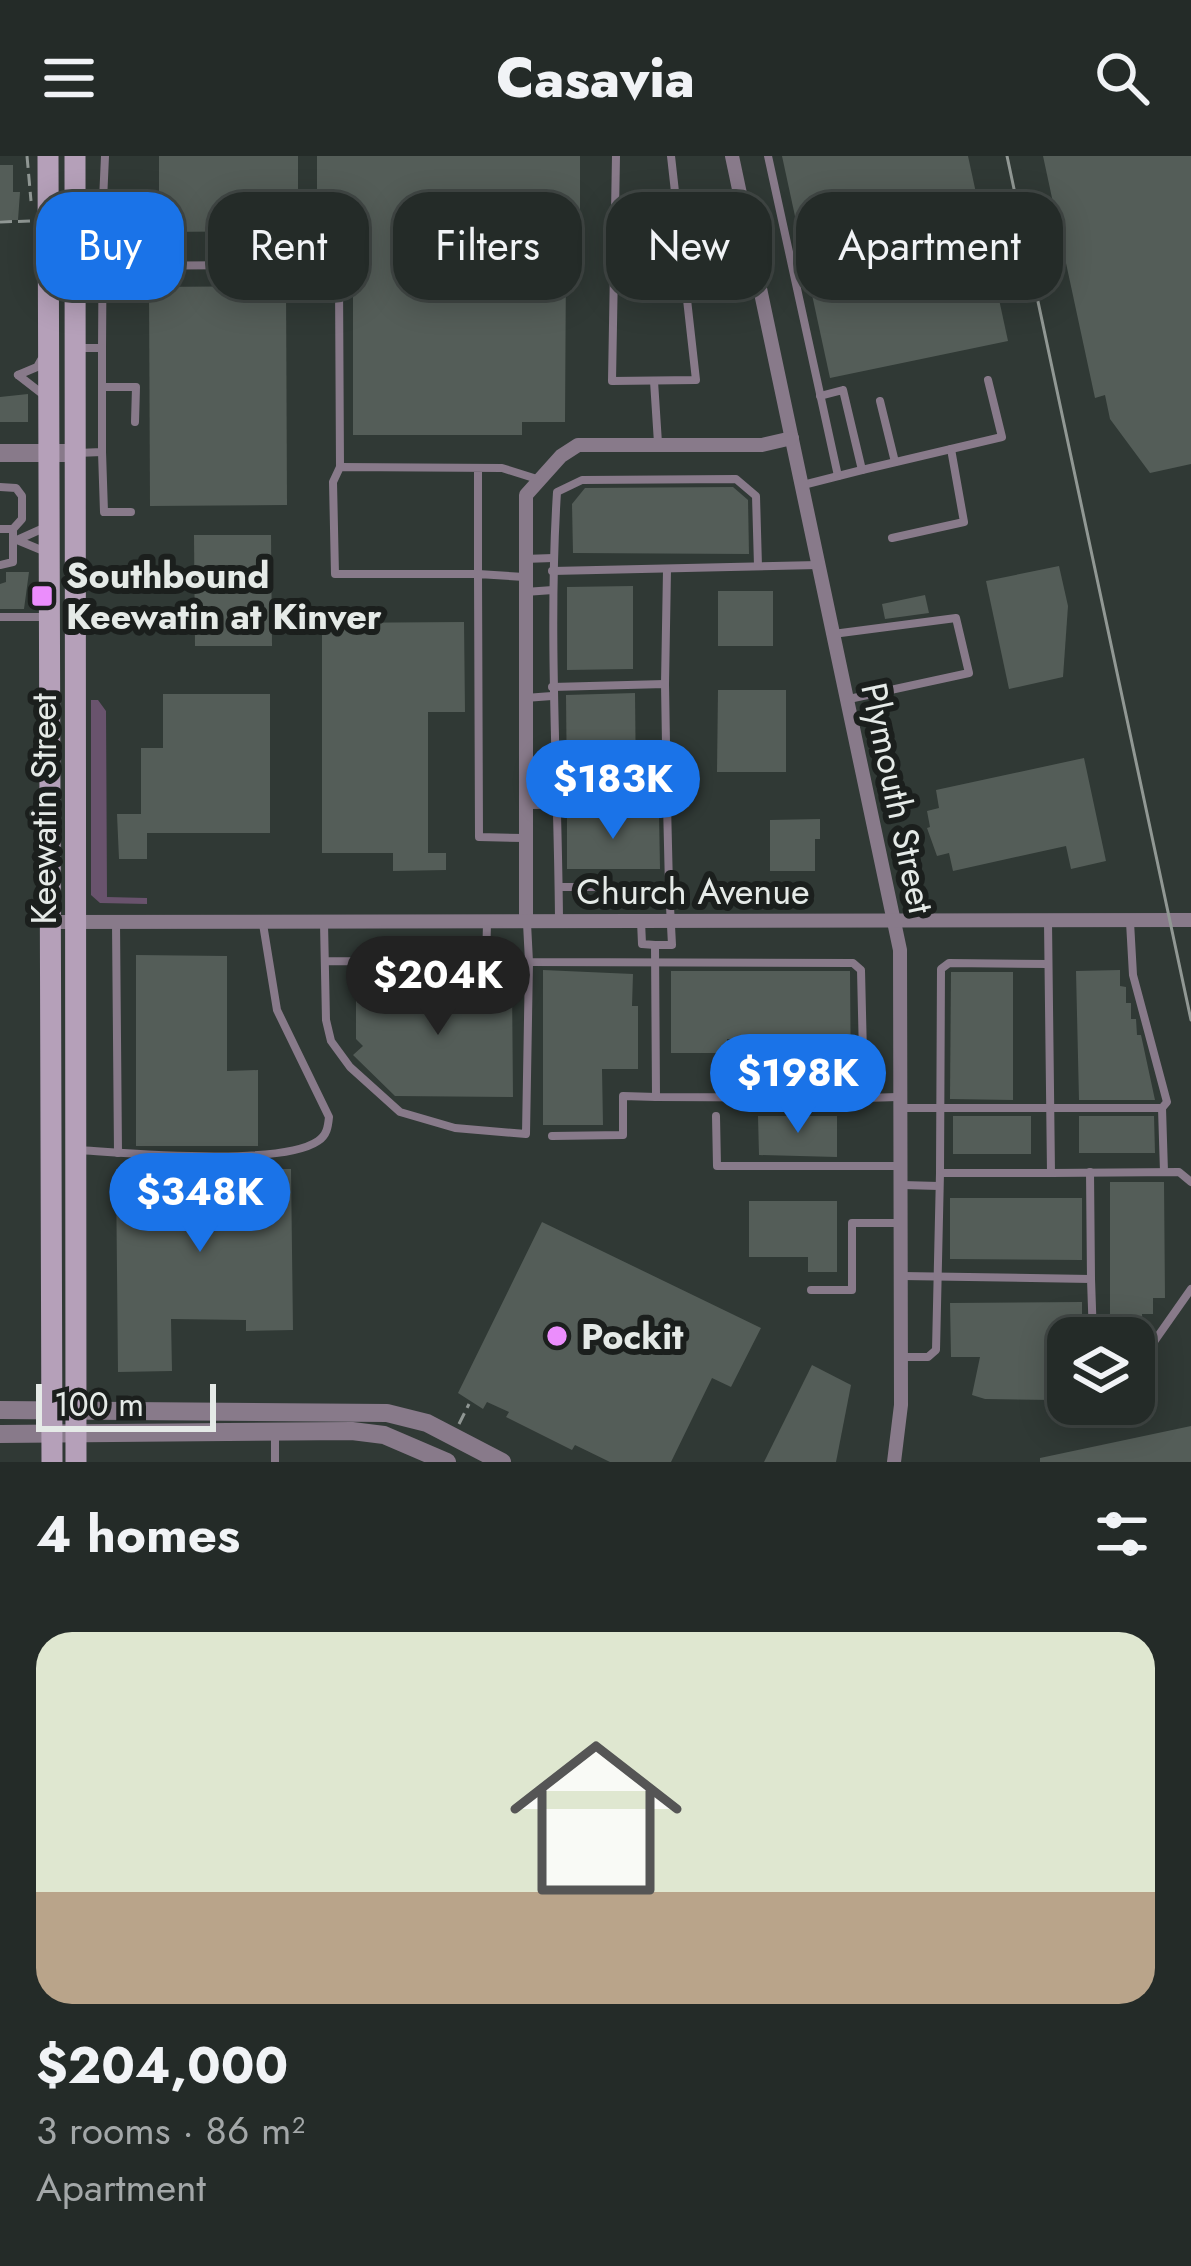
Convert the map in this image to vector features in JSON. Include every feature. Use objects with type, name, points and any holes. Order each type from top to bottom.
[{"type":"main road","name":"Keewatin Street","points":[[48,156],[51,922],[66,1410],[76,1433],[76,1462]]},
{"type":"main road","name":"Keewatin Street","points":[[75,156],[75,192]]},
{"type":"main road","name":"Keewatin Street","points":[[52,1462],[52,1433],[66,1410],[76,1150],[75,300]]},
{"type":"street","name":"Plymouth Street","points":[[732,156],[900,950],[901,1357],[900,1436],[894,1462]]},
{"type":"street","points":[[526,921],[526,495],[578,445],[762,445],[792,438]]},
{"type":"street","points":[[0,453],[76,453]]},
{"type":"street","name":"Church Avenue","points":[[51,922],[1191,920]]},
{"type":"street","points":[[0,1410],[387,1413],[427,1423],[502,1462]]},
{"type":"street","points":[[274,1432],[275,1410]]},
{"type":"street","points":[[0,1434],[352,1431],[384,1436],[447,1462]]},
{"type":"lane","points":[[103,192],[105,156]]},
{"type":"lane","points":[[616,156],[612,382],[696,380],[671,156]]},
{"type":"lane","points":[[768,156],[838,476]]},
{"type":"lane","points":[[103,300],[104,512],[131,512]]},
{"type":"lane","points":[[339,300],[335,574],[478,574],[553,590]]},
{"type":"lane","points":[[75,349],[102,348]]},
{"type":"lane","points":[[802,485],[1002,437],[988,380]]},
{"type":"lane","points":[[654,381],[658,445]]},
{"type":"lane","points":[[102,387],[136,387],[136,422]]},
{"type":"lane","points":[[820,396],[843,391],[862,470]]},
{"type":"lane","points":[[880,400],[895,462]]},
{"type":"lane","points":[[892,538],[964,522],[951,449]]},
{"type":"lane","points":[[76,453],[103,452]]},
{"type":"lane","points":[[340,467],[502,468],[538,480]]},
{"type":"lane","points":[[478,468],[479,837],[526,838]]},
{"type":"lane","points":[[559,922],[552,692],[557,492],[582,480],[736,479],[756,496],[758,566]]},
{"type":"lane","points":[[0,488],[16,488],[22,496],[13,562],[0,565]]},
{"type":"lane","points":[[22,496],[47,496]]},
{"type":"lane","points":[[15,536],[47,526]]},
{"type":"lane","points":[[0,529],[47,553]]},
{"type":"lane","points":[[524,559],[553,558]]},
{"type":"lane","points":[[552,571],[818,565]]},
{"type":"lane","points":[[641,921],[642,944],[672,945],[667,570]]},
{"type":"lane","points":[[0,617],[48,617]]},
{"type":"lane","points":[[833,634],[956,618],[969,673],[847,700]]},
{"type":"lane","points":[[525,669],[553,668]]},
{"type":"lane","points":[[525,698],[665,684]]},
{"type":"lane","points":[[526,805],[667,804]]},
{"type":"lane","points":[[559,886],[669,887]]},
{"type":"lane","points":[[1048,920],[1051,1173]]},
{"type":"lane","points":[[1130,920],[1133,975],[1167,1102],[1162,1108],[1164,1172]]},
{"type":"lane","points":[[324,921],[326,1020],[331,1041],[350,1067],[400,1112],[455,1128],[526,1134],[526,921]]},
{"type":"lane","points":[[486,962],[487,921]]},
{"type":"lane","points":[[116,922],[118,1153]]},
{"type":"lane","points":[[76,1150],[277,1154],[317,1143],[327,1131],[329,1117],[277,1010],[262,922]]},
{"type":"lane","points":[[655,945],[656,1097]]},
{"type":"lane","points":[[325,961],[854,963],[861,970],[864,1098]]},
{"type":"lane","points":[[901,1357],[934,1355],[940,973],[944,965],[1048,964]]},
{"type":"lane","points":[[552,1136],[622,1135],[623,1096],[864,1098],[939,1108],[1162,1108]]},
{"type":"lane","points":[[716,1117],[717,1166],[900,1166]]},
{"type":"lane","points":[[1090,1172],[1092,1317]]},
{"type":"lane","points":[[940,1173],[1164,1172],[1186,1175],[1191,1182]]},
{"type":"lane","points":[[900,1185],[939,1186]]},
{"type":"lane","points":[[811,1290],[852,1290],[852,1223],[900,1223]]},
{"type":"lane","points":[[901,1276],[1091,1280]]},
{"type":"lane","points":[[1155,1340],[1191,1289]]},
{"type":"lane","points":[[274,1432],[275,1462]]},
{"type":"path","points":[[0,222],[33,221]]},
{"type":"path","points":[[453,1437],[469,1404]]},
{"type":"shaded area","points":[[91,700],[98,700],[106,711],[107,897],[147,898],[147,904],[100,903],[91,895]]},
{"type":"building","points":[[159,156],[298,156],[298,192],[208,192],[208,232],[184,232],[184,192],[159,192]]},
{"type":"building","points":[[317,156],[580,156],[580,192],[393,192],[393,300],[566,300],[565,422],[522,422],[522,435],[353,435],[353,300],[369,300],[369,192],[317,192]]},
{"type":"building","points":[[782,156],[968,156],[976,192],[796,192],[796,221]]},
{"type":"building","points":[[1043,156],[1191,156],[1191,464],[1150,473],[1110,419],[1105,395],[1095,398],[1063,249],[1063,192],[1051,192]]},
{"type":"building","points":[[0,165],[13,165],[13,192],[20,192],[18,220],[0,220]]},
{"type":"building","points":[[184,287],[208,287],[208,300],[286,300],[287,505],[150,506],[149,300],[184,300]]},
{"type":"building","points":[[813,300],[999,300],[1008,341],[830,378]]},
{"type":"building","points":[[28,394],[28,422],[0,422],[0,397]]},
{"type":"building","points":[[733,487],[748,500],[749,554],[573,553],[572,504],[585,488]]},
{"type":"building","points":[[194,535],[271,535],[272,646],[195,646]]},
{"type":"building","points":[[1059,566],[1068,606],[1063,677],[1009,689],[986,581]]},
{"type":"building","points":[[6,572],[29,572],[24,609],[0,609],[0,584],[6,582]]},
{"type":"building","points":[[633,586],[633,669],[567,670],[567,587]]},
{"type":"building","points":[[718,591],[773,591],[773,646],[718,646]]},
{"type":"building","points":[[925,595],[929,613],[885,619],[882,604]]},
{"type":"building","points":[[464,622],[465,712],[428,712],[428,853],[446,853],[446,870],[393,871],[393,853],[322,853],[322,623]]},
{"type":"building","points":[[718,690],[786,690],[786,772],[717,772]]},
{"type":"building","points":[[635,693],[636,789],[567,789],[566,695]]},
{"type":"building","points":[[163,694],[270,694],[270,833],[147,833],[147,859],[119,859],[117,814],[141,814],[141,748],[163,748]]},
{"type":"building","points":[[1084,758],[1106,861],[1071,869],[1066,846],[953,871],[949,853],[937,856],[927,828],[927,811],[939,808],[936,790]]},
{"type":"building","points":[[567,814],[659,814],[660,869],[567,869]]},
{"type":"building","points":[[820,819],[815,871],[770,871],[770,820]]},
{"type":"building","points":[[136,955],[227,956],[227,1071],[258,1070],[258,1146],[136,1146]]},
{"type":"building","points":[[543,970],[633,974],[638,1069],[602,1069],[603,1125],[543,1125]]},
{"type":"building","points":[[1120,970],[1120,986],[1126,987],[1131,1019],[1136,1019],[1137,1035],[1141,1035],[1155,1100],[1079,1100],[1076,971]]},
{"type":"building","points":[[671,971],[850,971],[851,1090],[804,1089],[804,1039],[727,1039],[727,1053],[671,1053]]},
{"type":"building","points":[[951,972],[1013,972],[1013,1100],[950,1099]]},
{"type":"building","points":[[484,980],[484,986],[512,985],[513,1097],[395,1096],[353,1055],[363,1046],[356,1039],[356,986],[385,986],[385,981]]},
{"type":"building","points":[[758,1116],[837,1116],[837,1157],[759,1155]]},
{"type":"building","points":[[953,1116],[1031,1116],[1031,1154],[953,1154]]},
{"type":"building","points":[[1079,1116],[1154,1116],[1155,1153],[1079,1153]]},
{"type":"building","points":[[116,1169],[291,1169],[293,1330],[246,1331],[246,1320],[171,1319],[172,1371],[118,1372]]},
{"type":"building","points":[[1110,1182],[1164,1182],[1165,1298],[1153,1298],[1153,1314],[1110,1317]]},
{"type":"building","points":[[950,1198],[1082,1198],[1082,1260],[950,1259]]},
{"type":"building","points":[[749,1201],[837,1201],[837,1272],[808,1272],[808,1257],[749,1257]]},
{"type":"building","points":[[542,1222],[761,1328],[731,1387],[712,1378],[671,1462],[610,1462],[575,1445],[572,1450],[506,1417],[509,1412],[487,1402],[483,1409],[458,1393]]},
{"type":"building","points":[[1082,1302],[1082,1317],[1047,1317],[1047,1400],[972,1395],[980,1357],[951,1357],[950,1303]]},
{"type":"building","points":[[812,1365],[851,1385],[836,1462],[764,1462]]},
{"type":"building","points":[[1191,1426],[1191,1462],[1040,1462],[1040,1458]]},
{"type":"railway","points":[[1007,156],[1191,1020]]},
{"type":"place","name":"Southbound Keewatin at Kinver","points":[[42,596]]},
{"type":"place","name":"Pockit","points":[[557,1336]]}]
